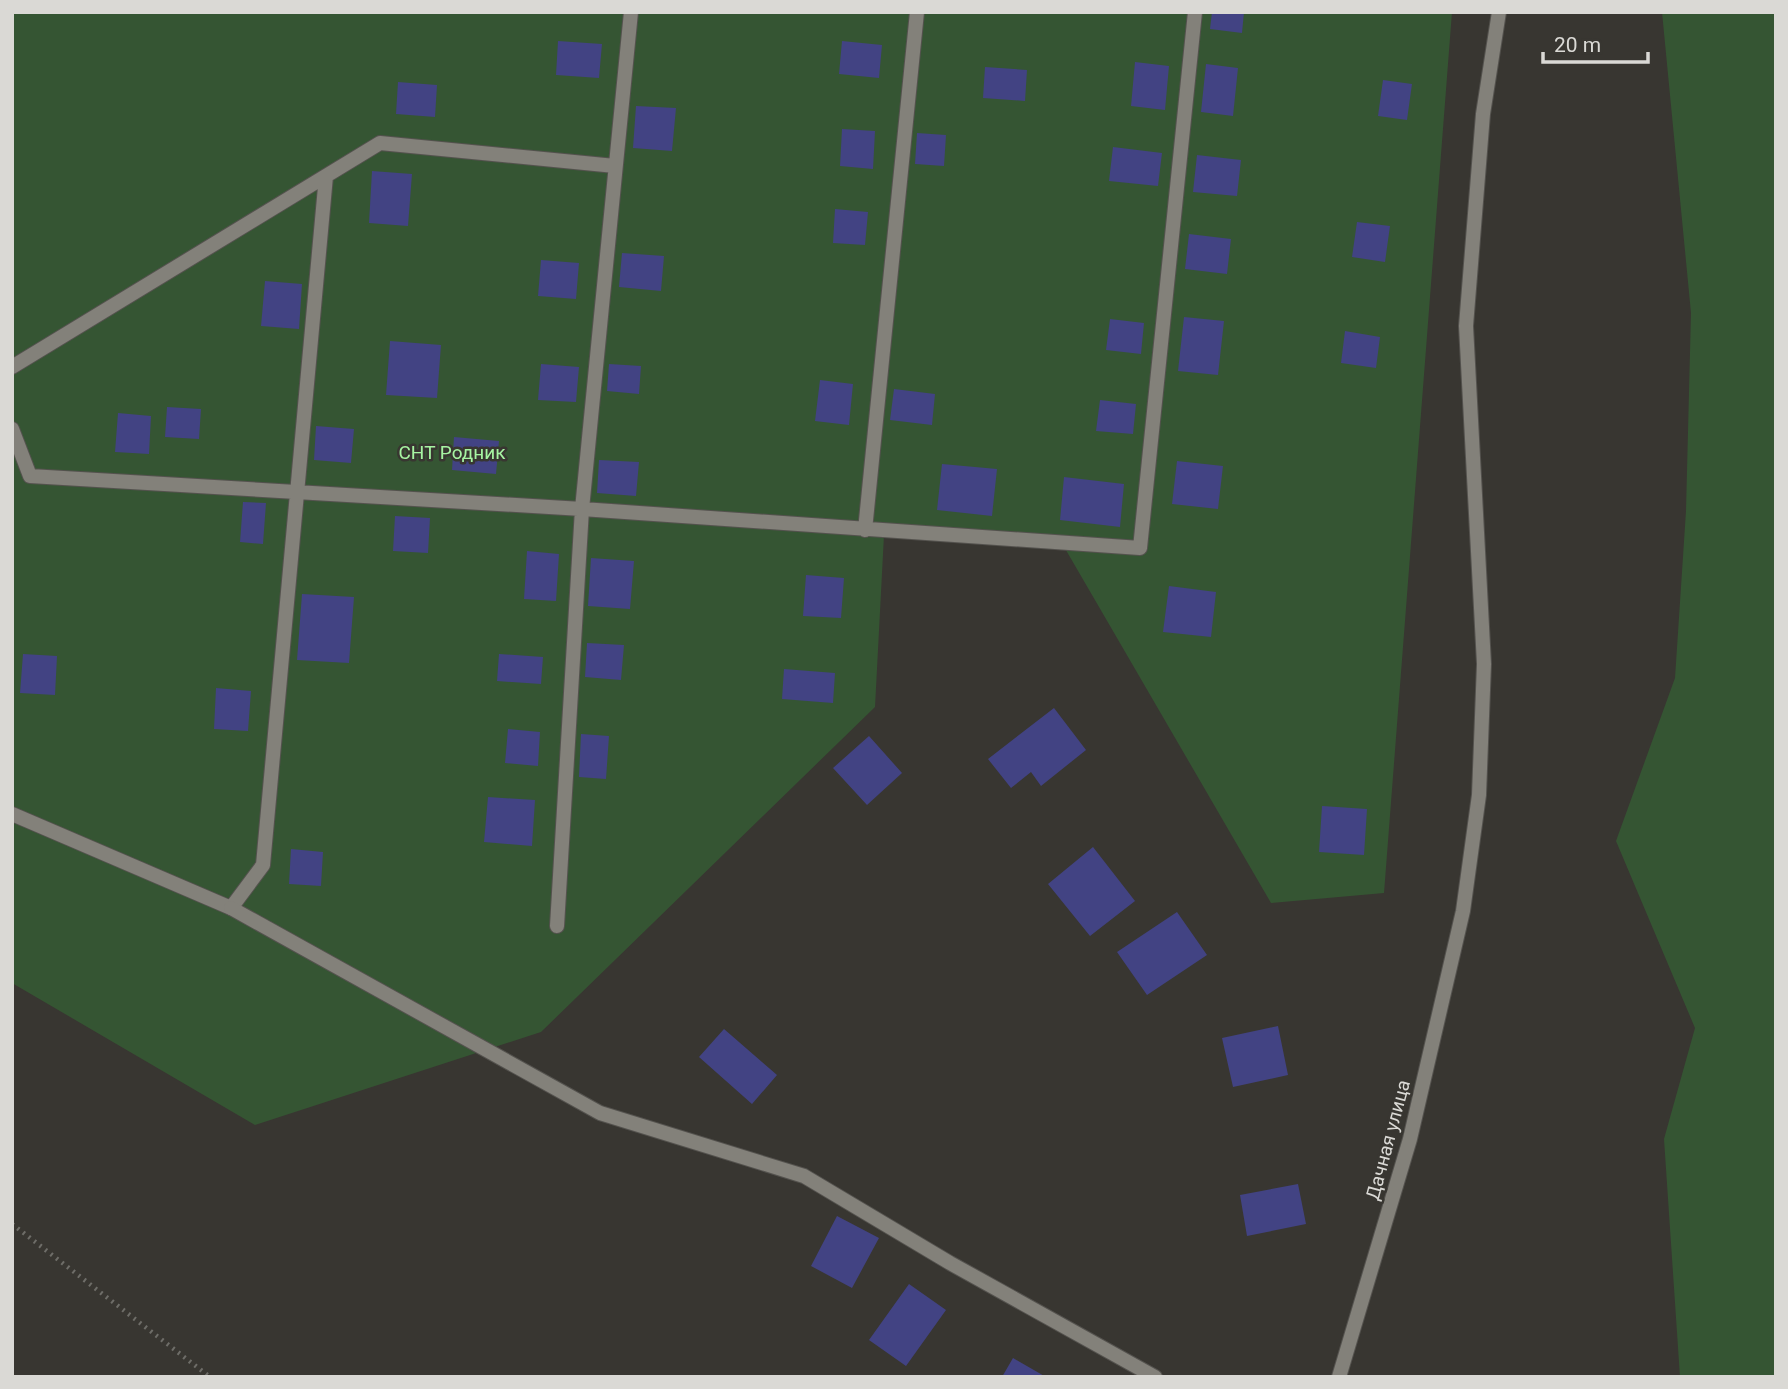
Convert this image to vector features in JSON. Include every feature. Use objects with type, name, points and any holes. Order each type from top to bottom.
[{"type":"street","points":[[556,926],[582,509],[631,12]]},
{"type":"street","points":[[865,530],[918,12]]},
{"type":"street","points":[[12,429],[30,476],[582,509],[1140,548],[1195,12]]},
{"type":"street","name":"Дачная улица","points":[[1339,1377],[1410,1139],[1464,911],[1479,795],[1484,664],[1466,326],[1483,114],[1499,12]]},
{"type":"street","points":[[12,367],[380,143],[615,166]]},
{"type":"street","points":[[231,908],[263,865],[326,176]]},
{"type":"street","points":[[12,814],[231,908],[600,1113],[804,1176],[950,1263],[1156,1377]]},
{"type":"path","points":[[12,1224],[210,1377]]},
{"type":"green space","name":"СНТ Родник","points":[[12,12],[1452,12],[1384,893],[1271,903],[1063,545],[884,535],[875,707],[541,1032],[255,1125],[12,983]]},
{"type":"green space","points":[[1662,12],[1776,12],[1775,1377],[1680,1377],[1664,1139],[1695,1028],[1616,841],[1675,678],[1686,511],[1691,313]]},
{"type":"building","points":[[1212,12],[1244,12],[1242,33],[1210,29]]},
{"type":"building","points":[[558,41],[602,44],[599,78],[556,75]]},
{"type":"building","points":[[842,41],[882,45],[879,78],[839,74]]},
{"type":"building","points":[[1135,62],[1169,66],[1165,110],[1131,106]]},
{"type":"building","points":[[1206,64],[1238,68],[1233,116],[1201,112]]},
{"type":"building","points":[[985,67],[1027,70],[1025,101],[983,98]]},
{"type":"building","points":[[1383,80],[1412,84],[1407,120],[1378,116]]},
{"type":"building","points":[[398,82],[437,85],[435,117],[396,114]]},
{"type":"building","points":[[636,106],[676,108],[672,151],[633,148]]},
{"type":"building","points":[[842,129],[875,131],[873,169],[840,166]]},
{"type":"building","points":[[917,133],[946,135],[944,166],[915,164]]},
{"type":"building","points":[[1113,147],[1162,153],[1158,186],[1109,181]]},
{"type":"building","points":[[1197,155],[1241,160],[1237,196],[1193,192]]},
{"type":"building","points":[[372,171],[412,174],[408,226],[369,223]]},
{"type":"building","points":[[835,209],[868,212],[865,245],[833,243]]},
{"type":"building","points":[[1357,222],[1390,226],[1385,262],[1352,257]]},
{"type":"building","points":[[1189,234],[1231,239],[1227,274],[1185,269]]},
{"type":"building","points":[[622,253],[664,256],[661,291],[619,287]]},
{"type":"building","points":[[541,260],[579,263],[576,299],[538,296]]},
{"type":"building","points":[[265,281],[302,284],[299,329],[261,326]]},
{"type":"building","points":[[1184,317],[1224,321],[1218,375],[1178,371]]},
{"type":"building","points":[[1110,319],[1144,323],[1141,354],[1106,350]]},
{"type":"building","points":[[1345,331],[1380,337],[1376,368],[1341,363]]},
{"type":"building","points":[[390,341],[441,345],[437,398],[386,395]]},
{"type":"building","points":[[541,364],[579,367],[576,402],[538,400]]},
{"type":"building","points":[[609,364],[641,366],[639,394],[607,391]]},
{"type":"building","points":[[820,380],[853,384],[849,425],[815,421]]},
{"type":"building","points":[[894,389],[935,394],[932,425],[890,420]]},
{"type":"building","points":[[1100,400],[1136,404],[1133,434],[1096,431]]},
{"type":"building","points":[[167,407],[201,409],[199,439],[165,437]]},
{"type":"building","points":[[118,413],[151,416],[149,454],[115,452]]},
{"type":"building","points":[[316,426],[354,429],[351,463],[314,460]]},
{"type":"building","points":[[454,437],[499,441],[496,474],[452,470]]},
{"type":"building","points":[[599,460],[639,462],[636,496],[597,493]]},
{"type":"building","points":[[1177,461],[1223,466],[1218,509],[1172,504]]},
{"type":"building","points":[[942,464],[997,469],[992,516],[937,510]]},
{"type":"building","points":[[1064,477],[1124,484],[1120,527],[1060,520]]},
{"type":"building","points":[[243,502],[266,503],[263,544],[240,542]]},
{"type":"building","points":[[395,516],[430,518],[428,553],[393,551]]},
{"type":"building","points":[[527,551],[559,554],[556,601],[524,599]]},
{"type":"building","points":[[591,558],[634,561],[630,609],[588,606]]},
{"type":"building","points":[[806,575],[844,578],[841,618],[803,616]]},
{"type":"building","points":[[1169,586],[1216,592],[1211,637],[1163,632]]},
{"type":"building","points":[[302,594],[354,597],[349,663],[297,660]]},
{"type":"building","points":[[587,643],[624,645],[621,680],[585,677]]},
{"type":"building","points":[[23,654],[57,656],[55,695],[20,693]]},
{"type":"building","points":[[499,654],[543,657],[541,684],[497,681]]},
{"type":"building","points":[[784,669],[835,673],[833,703],[782,699]]},
{"type":"building","points":[[216,688],[251,691],[248,731],[214,729]]},
{"type":"building","points":[[1054,708],[1086,750],[1041,786],[1031,772],[1011,788],[988,759]]},
{"type":"building","points":[[508,729],[540,732],[538,766],[505,763]]},
{"type":"building","points":[[581,734],[609,736],[606,779],[579,777]]},
{"type":"building","points":[[869,736],[902,773],[867,805],[833,768]]},
{"type":"building","points":[[488,797],[535,800],[532,846],[484,842]]},
{"type":"building","points":[[1322,806],[1367,809],[1364,855],[1319,852]]},
{"type":"building","points":[[1093,847],[1135,901],[1090,936],[1048,884]]},
{"type":"building","points":[[291,849],[323,852],[321,886],[289,884]]},
{"type":"building","points":[[1177,912],[1207,955],[1147,995],[1117,952]]},
{"type":"building","points":[[1278,1026],[1288,1075],[1233,1087],[1222,1038]]},
{"type":"building","points":[[724,1029],[777,1075],[752,1104],[699,1057]]},
{"type":"building","points":[[1298,1184],[1306,1224],[1247,1236],[1240,1195]]},
{"type":"building","points":[[837,1216],[879,1238],[852,1288],[811,1266]]},
{"type":"building","points":[[909,1284],[946,1310],[906,1366],[869,1340]]},
{"type":"building","points":[[1013,1358],[1046,1377],[1002,1377]]}]
